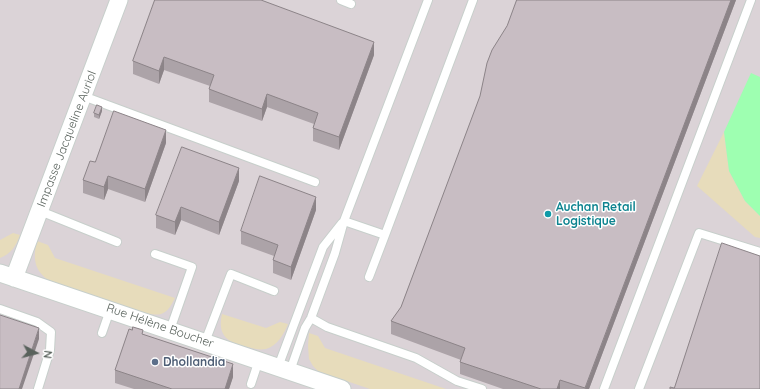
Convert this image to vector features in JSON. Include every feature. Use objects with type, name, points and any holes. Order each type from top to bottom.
[{"type":"street","name":"Impasse Jacqueline Auriol","points":[[7,276],[40,211],[119,0]]},
{"type":"street","name":"Rue Hélène Boucher","points":[[7,276],[259,360],[338,388]]},
{"type":"lane","points":[[341,0],[351,4]]},
{"type":"lane","points":[[284,369],[310,318],[335,253],[344,221],[428,0]]},
{"type":"lane","points":[[369,277],[473,0]]},
{"type":"lane","points":[[604,389],[751,0]]},
{"type":"lane","points":[[83,96],[315,182]]},
{"type":"lane","points":[[40,211],[117,242]]},
{"type":"lane","points":[[344,221],[385,234]]},
{"type":"lane","points":[[284,369],[323,247],[344,221]]},
{"type":"lane","points":[[639,389],[699,233],[760,252]]},
{"type":"lane","points":[[155,254],[192,268],[170,330]]},
{"type":"lane","points":[[205,342],[231,274],[274,291]]},
{"type":"lane","points":[[0,309],[37,322],[51,332],[50,350],[38,389]]},
{"type":"lane","points":[[102,333],[110,310]]},
{"type":"lane","points":[[310,318],[328,327],[416,358],[457,381],[482,389]]},
{"type":"lane","points":[[252,384],[259,360]]},
{"type":"shaded area","points":[[0,0],[760,0],[760,389],[0,389]]},
{"type":"shaded area","points":[[751,73],[760,77],[760,216],[745,201],[729,171],[724,132]]},
{"type":"shaded area","points":[[724,132],[729,171],[745,201],[760,216],[760,238],[755,237],[697,186]]},
{"type":"shaded area","points":[[13,233],[20,235],[17,243],[10,252],[0,258],[0,240]]},
{"type":"shaded area","points":[[37,241],[48,245],[55,258],[175,298],[170,308],[166,311],[161,314],[153,314],[109,303],[54,283],[43,275],[36,266],[35,254]]},
{"type":"shaded area","points":[[222,314],[266,328],[280,322],[288,324],[282,336],[274,345],[266,349],[257,349],[235,343],[226,337],[221,328]]},
{"type":"shaded area","points":[[309,333],[318,336],[325,348],[446,389],[370,389],[318,371],[309,359]]},
{"type":"building","points":[[155,0],[261,0],[374,42],[339,137],[313,128],[318,113],[267,94],[262,109],[209,89],[214,75],[164,57],[159,71],[133,61]]},
{"type":"building","name":"Auchan Retail Logistique","points":[[517,0],[731,0],[585,388],[560,380],[557,389],[541,389],[460,362],[465,348],[391,321],[401,307],[480,96],[487,63],[492,50],[507,26]]},
{"type":"building","points":[[97,105],[102,107],[99,115],[94,113]]},
{"type":"building","points":[[114,111],[166,130],[145,189],[108,176],[104,187],[83,180],[90,161],[95,162]]},
{"type":"building","points":[[182,147],[239,168],[219,222],[181,207],[175,222],[156,215]]},
{"type":"building","points":[[260,176],[316,197],[291,267],[273,260],[278,245],[241,231]]},
{"type":"building","points":[[722,243],[760,256],[760,389],[670,389],[670,387],[674,388]]},
{"type":"building","points":[[0,315],[39,328],[19,389],[0,389]]},
{"type":"building","name":"Dhollandia","points":[[133,327],[143,330],[142,334],[233,364],[225,389],[172,389],[115,370],[129,329],[132,330]]},
{"type":"place","name":"Auchan Retail Logistique","points":[[548,214]]},
{"type":"place","name":"Dhollandia","points":[[155,362]]}]
